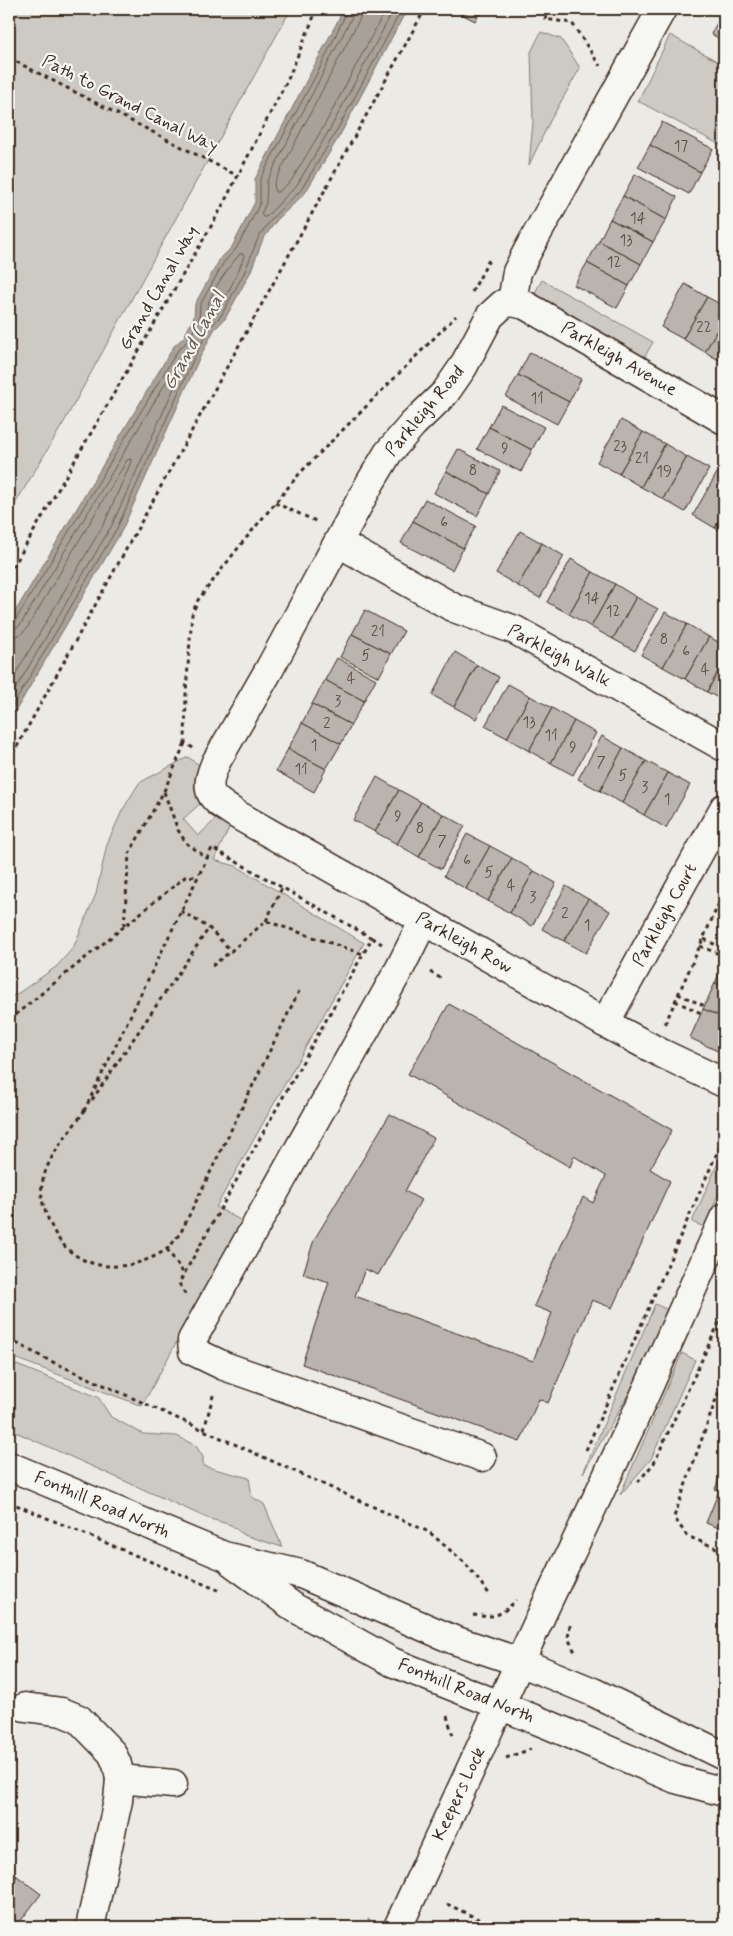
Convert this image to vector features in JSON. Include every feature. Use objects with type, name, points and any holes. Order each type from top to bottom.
[{"type":"street","points":[[512,302],[518,272],[527,252],[662,9]]},
{"type":"street","name":"Parkleigh Avenue","points":[[512,302],[525,305],[543,315],[724,420]]},
{"type":"street","name":"Parkleigh Road","points":[[211,793],[208,784],[209,777],[216,762],[388,453],[413,424],[444,393],[463,367],[490,316],[503,304],[512,302]]},
{"type":"street","name":"Parkleigh Walk","points":[[339,543],[454,608],[515,630],[724,747]]},
{"type":"street","name":"Parkleigh Row","points":[[211,793],[220,803],[241,816],[604,1023],[660,1053],[724,1083]]},
{"type":"street","name":"Parkleigh Court","points":[[604,1023],[724,808]]},
{"type":"street","points":[[424,920],[400,968],[192,1340],[193,1351],[224,1366],[482,1456]]},
{"type":"street","name":"Keepers Lock","points":[[398,1927],[630,1428],[724,1218]]},
{"type":"street","name":"Fonthill Road North","points":[[9,1466],[224,1556],[301,1574],[454,1640],[520,1662],[593,1692],[724,1756]]},
{"type":"street","name":"Fonthill Road North","points":[[224,1556],[295,1608],[384,1657],[435,1680],[500,1705],[676,1779],[724,1792]]},
{"type":"street","points":[[26,1707],[62,1712],[79,1719],[112,1753],[117,1764],[120,1779],[118,1801],[90,1927]]},
{"type":"street","points":[[120,1779],[173,1784]]},
{"type":"path","name":"Grand Canal Way","points":[[9,574],[217,216],[288,78],[317,9]]},
{"type":"path","points":[[9,762],[425,9]]},
{"type":"path","points":[[550,9],[546,19],[572,23],[599,64],[618,87]]},
{"type":"path","points":[[594,73],[603,56]]},
{"type":"path","name":"Path to Grand Canal Way","points":[[9,58],[238,176]]},
{"type":"path","points":[[468,300],[491,257]]},
{"type":"path","points":[[124,926],[129,854],[164,791],[185,743],[186,692],[192,614],[198,600],[300,472],[458,314]]},
{"type":"path","points":[[275,503],[332,528],[339,543]]},
{"type":"path","points":[[185,743],[195,750]]},
{"type":"path","points":[[164,791],[178,830],[186,843],[207,858]]},
{"type":"path","points":[[84,1111],[212,848],[372,938],[179,1283],[202,1322]]},
{"type":"path","points":[[9,1020],[185,877],[198,876]]},
{"type":"path","points":[[212,966],[266,921],[282,888]]},
{"type":"path","points":[[661,1031],[724,892]]},
{"type":"path","points":[[181,911],[209,928],[231,951]]},
{"type":"path","points":[[266,921],[364,954]]},
{"type":"path","points":[[209,928],[51,1160],[42,1185],[44,1212],[55,1235],[70,1251],[89,1263],[110,1267],[139,1264],[166,1249],[181,1232],[300,989]]},
{"type":"path","points":[[704,939],[724,949]]},
{"type":"path","points":[[700,946],[724,956]]},
{"type":"path","points":[[678,994],[704,1006]]},
{"type":"path","points":[[675,1001],[701,1013]]},
{"type":"path","points":[[718,1128],[724,1114]]},
{"type":"path","points":[[585,1451],[724,1137]]},
{"type":"path","points":[[166,1249],[184,1274]]},
{"type":"path","points":[[636,1484],[654,1463],[724,1312]]},
{"type":"path","points":[[9,1339],[44,1358],[429,1532],[465,1563],[491,1596]]},
{"type":"path","points":[[204,1430],[218,1379],[224,1366]]},
{"type":"path","points":[[724,1377],[674,1517],[687,1536],[724,1551]]},
{"type":"path","points":[[9,1502],[225,1593]]},
{"type":"path","points":[[467,1613],[490,1618],[507,1610],[519,1596]]},
{"type":"path","points":[[571,1622],[568,1638],[576,1655]]},
{"type":"path","points":[[502,1759],[539,1746]]},
{"type":"path","points":[[447,1904],[495,1927]]},
{"type":"shaded area","points":[[9,9],[291,9],[64,422],[9,514]]},
{"type":"shaded area","points":[[541,32],[561,39],[580,68],[550,121],[529,165],[533,122],[531,52]]},
{"type":"shaded area","points":[[670,35],[724,65],[724,147],[638,101]]},
{"type":"shaded area","points":[[542,280],[653,342],[644,358],[533,296]]},
{"type":"shaded area","points":[[188,757],[199,765],[197,776],[202,802],[183,819],[198,836],[217,818],[230,826],[214,860],[236,866],[364,943],[216,1207],[242,1221],[142,1406],[9,1356],[9,997],[17,994],[56,967],[73,948],[96,894],[107,844],[122,811],[139,783]]},
{"type":"shaded area","points":[[724,1149],[724,1182],[704,1227],[692,1222]]},
{"type":"shaded area","points":[[655,1304],[668,1310],[641,1372],[583,1473]]},
{"type":"shaded area","points":[[682,1353],[695,1360],[651,1459],[620,1495]]},
{"type":"shaded area","points":[[9,1362],[98,1397],[111,1417],[143,1434],[177,1436],[196,1446],[203,1457],[203,1466],[249,1478],[252,1497],[264,1504],[282,1547],[244,1535],[231,1525],[207,1518],[9,1429]]},
{"type":"water","name":"Grand Canal","points":[[344,9],[407,9],[340,135],[305,193],[277,220],[263,239],[250,273],[225,319],[214,330],[198,361],[122,530],[9,722],[9,622],[174,346],[184,337],[194,317],[195,304],[220,259],[232,247],[255,202],[255,179]]},
{"type":"building","points":[[452,9],[482,9],[475,21]]},
{"type":"building","points":[[724,13],[724,41],[711,34]]},
{"type":"building","points":[[662,122],[713,149],[700,172],[650,145]]},
{"type":"building","points":[[650,145],[700,172],[689,194],[638,167]]},
{"type":"building","points":[[635,174],[677,197],[666,220],[623,196]]},
{"type":"building","points":[[623,196],[666,220],[653,242],[610,219]]},
{"type":"building","points":[[610,219],[653,242],[641,264],[599,241]]},
{"type":"building","points":[[599,241],[641,264],[629,286],[587,263]]},
{"type":"building","points":[[587,263],[629,286],[617,308],[574,285]]},
{"type":"building","points":[[685,284],[707,297],[683,339],[661,327]]},
{"type":"building","points":[[707,297],[724,306],[724,317],[705,352],[683,339]]},
{"type":"building","points":[[724,317],[724,363],[705,352]]},
{"type":"building","points":[[530,352],[581,379],[569,402],[518,375]]},
{"type":"building","points":[[518,375],[569,402],[557,424],[506,397]]},
{"type":"building","points":[[501,405],[544,427],[532,450],[489,427]]},
{"type":"building","points":[[621,420],[643,432],[619,474],[597,462]]},
{"type":"building","points":[[489,427],[532,450],[521,472],[477,449]]},
{"type":"building","points":[[643,432],[665,444],[641,487],[619,474]]},
{"type":"building","points":[[665,444],[687,457],[663,499],[641,487]]},
{"type":"building","points":[[458,449],[500,471],[489,494],[446,471]]},
{"type":"building","points":[[687,457],[709,469],[685,512],[663,499]]},
{"type":"building","points":[[446,471],[489,494],[477,516],[434,493]]},
{"type":"building","points":[[717,473],[724,477],[724,511],[715,528],[693,515]]},
{"type":"building","points":[[425,499],[476,526],[463,548],[413,521]]},
{"type":"building","points":[[724,511],[724,533],[715,528]]},
{"type":"building","points":[[413,521],[463,548],[452,570],[401,543]]},
{"type":"building","points":[[520,531],[542,543],[518,586],[496,573]]},
{"type":"building","points":[[542,543],[564,556],[540,598],[518,586]]},
{"type":"building","points":[[571,559],[593,572],[569,614],[547,602]]},
{"type":"building","points":[[593,572],[615,584],[591,627],[569,614]]},
{"type":"building","points":[[615,584],[636,597],[613,639],[591,627]]},
{"type":"building","points":[[636,597],[658,609],[635,651],[613,639]]},
{"type":"building","points":[[365,610],[404,631],[391,654],[352,634]]},
{"type":"building","points":[[665,612],[687,624],[663,667],[641,655]]},
{"type":"building","points":[[687,624],[709,637],[685,679],[663,667]]},
{"type":"building","points":[[352,634],[391,654],[379,677],[340,657]]},
{"type":"building","points":[[709,637],[724,645],[724,661],[707,692],[685,679]]},
{"type":"building","points":[[455,652],[477,665],[454,707],[432,695]]},
{"type":"building","points":[[337,658],[376,679],[364,701],[325,680]]},
{"type":"building","points":[[724,661],[724,701],[707,692]]},
{"type":"building","points":[[477,665],[499,677],[476,719],[454,707]]},
{"type":"building","points":[[325,680],[364,701],[351,725],[312,704]]},
{"type":"building","points":[[508,684],[530,696],[507,738],[485,726]]},
{"type":"building","points":[[530,696],[552,708],[529,751],[507,738]]},
{"type":"building","points":[[312,704],[351,725],[341,744],[302,723]]},
{"type":"building","points":[[552,708],[574,721],[551,763],[529,751]]},
{"type":"building","points":[[574,721],[596,733],[573,775],[551,763]]},
{"type":"building","points":[[302,723],[341,744],[326,769],[288,749]]},
{"type":"building","points":[[602,736],[623,748],[600,791],[578,779]]},
{"type":"building","points":[[623,748],[646,761],[622,803],[600,791]]},
{"type":"building","points":[[288,749],[326,769],[314,792],[276,771]]},
{"type":"building","points":[[646,761],[668,773],[644,815],[622,803]]},
{"type":"building","points":[[668,773],[690,785],[666,828],[644,815]]},
{"type":"building","points":[[377,777],[399,790],[375,832],[353,820]]},
{"type":"building","points":[[399,790],[421,802],[397,844],[375,832]]},
{"type":"building","points":[[421,802],[443,814],[419,857],[397,844]]},
{"type":"building","points":[[443,814],[465,826],[441,869],[419,857]]},
{"type":"building","points":[[467,834],[490,846],[466,889],[444,876]]},
{"type":"building","points":[[490,846],[512,858],[488,901],[466,889]]},
{"type":"building","points":[[512,858],[534,871],[510,913],[488,901]]},
{"type":"building","points":[[534,871],[556,883],[532,926],[510,913]]},
{"type":"building","points":[[566,886],[588,899],[564,941],[542,929]]},
{"type":"building","points":[[588,899],[610,911],[586,953],[564,941]]},
{"type":"building","points":[[724,962],[724,987],[715,983]]},
{"type":"building","points":[[715,983],[724,987],[724,1018],[703,1009]]},
{"type":"building","points":[[449,1004],[672,1130],[650,1169],[670,1181],[612,1308],[592,1300],[548,1403],[539,1399],[520,1442],[302,1364],[329,1282],[303,1274],[314,1240],[390,1114],[434,1138],[405,1191],[421,1200],[378,1275],[365,1269],[355,1296],[533,1361],[552,1313],[534,1306],[583,1197],[593,1203],[606,1176],[574,1156],[570,1167],[408,1074]]},
{"type":"building","points":[[703,1009],[724,1018],[724,1054],[690,1038]]},
{"type":"building","points":[[724,1466],[724,1530],[706,1523],[719,1491],[715,1489]]},
{"type":"building","points":[[9,1869],[17,1876],[9,1886]]},
{"type":"building","points":[[17,1876],[41,1894],[16,1927],[9,1921],[9,1886]]}]
